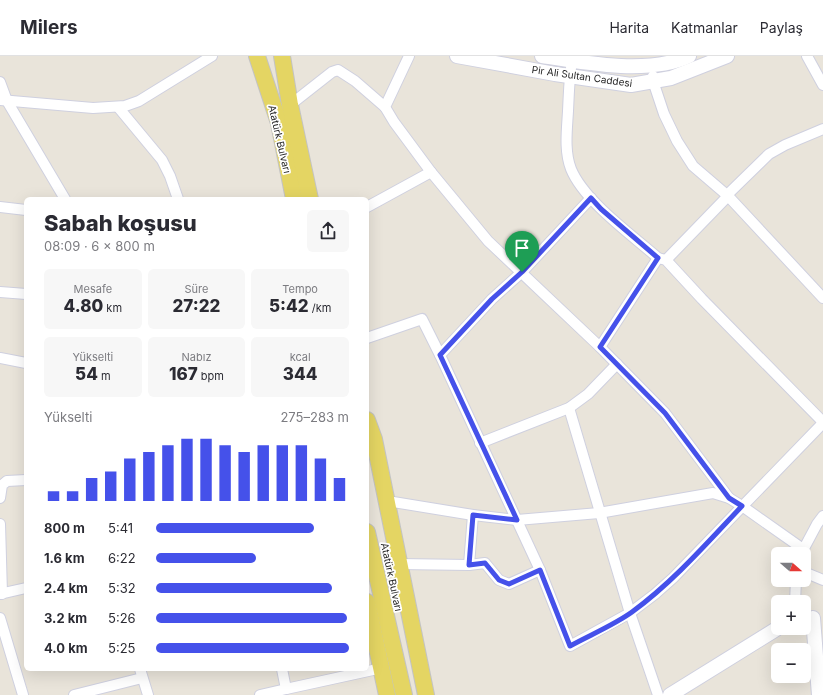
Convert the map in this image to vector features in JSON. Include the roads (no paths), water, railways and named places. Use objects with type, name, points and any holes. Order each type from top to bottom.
[{"type":"main road","name":"Atatürk Bulvarı","points":[[257,56],[279,123],[294,197]]},
{"type":"main road","name":"Atatürk Bulvarı","points":[[282,56],[290,105],[310,197]]},
{"type":"main road","name":"Pir Ali Sultan Caddesi","points":[[457,56],[631,85],[671,78],[727,56]]},
{"type":"main road","points":[[542,56],[572,58],[629,67],[681,60],[689,56]]},
{"type":"main road","points":[[369,425],[374,439],[426,695]]},
{"type":"main road","name":"Atatürk Bulvarı","points":[[369,470],[416,695]]},
{"type":"main road","name":"Atatürk Bulvarı","points":[[369,541],[404,695]]},
{"type":"main road","points":[[369,611],[388,695]]},
{"type":"main road","points":[[813,619],[819,695]]},
{"type":"main road","points":[[679,693],[771,633]]},
{"type":"street","points":[[3,100],[93,108],[125,106],[139,101],[212,56]]},
{"type":"street","points":[[385,107],[409,56]]},
{"type":"street","points":[[807,56],[823,85]]},
{"type":"street","points":[[369,337],[422,319],[540,570],[570,646],[630,613],[655,594],[673,578],[823,422],[662,259],[601,209],[581,187],[571,168],[566,146],[572,58]]},
{"type":"street","points":[[652,64],[653,81],[664,114],[677,141],[693,166],[727,196],[823,298]]},
{"type":"street","points":[[290,105],[332,72],[338,70],[356,81],[385,107],[394,122],[431,172],[488,240],[600,347],[665,413],[729,498]]},
{"type":"street","points":[[0,82],[3,100],[64,197]]},
{"type":"street","points":[[118,107],[162,160],[170,176],[177,197]]},
{"type":"street","points":[[600,347],[662,259],[769,154],[785,145],[823,129]]},
{"type":"street","points":[[369,206],[431,172]]},
{"type":"street","points":[[440,355],[492,299],[522,272],[591,198]]},
{"type":"street","points":[[0,207],[24,210]]},
{"type":"street","points":[[0,292],[24,294]]},
{"type":"street","points":[[0,358],[24,363]]},
{"type":"street","points":[[480,443],[569,408],[588,394],[617,364]]},
{"type":"street","points":[[569,408],[630,613],[658,695]]},
{"type":"street","points":[[0,498],[2,485],[6,481],[24,480]]},
{"type":"street","points":[[387,501],[473,515],[517,520],[599,513],[713,493],[729,498],[742,506],[797,547]]},
{"type":"street","points":[[469,565],[473,515]]},
{"type":"street","points":[[804,547],[823,516]]},
{"type":"street","points":[[0,524],[1,594],[24,588]]},
{"type":"street","points":[[399,564],[469,565],[485,563],[499,580],[509,584],[540,570]]},
{"type":"street","points":[[811,575],[823,580]]},
{"type":"street","points":[[0,618],[22,695]]},
{"type":"street","points":[[369,671],[382,668]]},
{"type":"street","points":[[282,671],[286,689]]},
{"type":"street","points":[[260,695],[368,671]]},
{"type":"street","points":[[74,695],[141,674],[148,695]]}]
